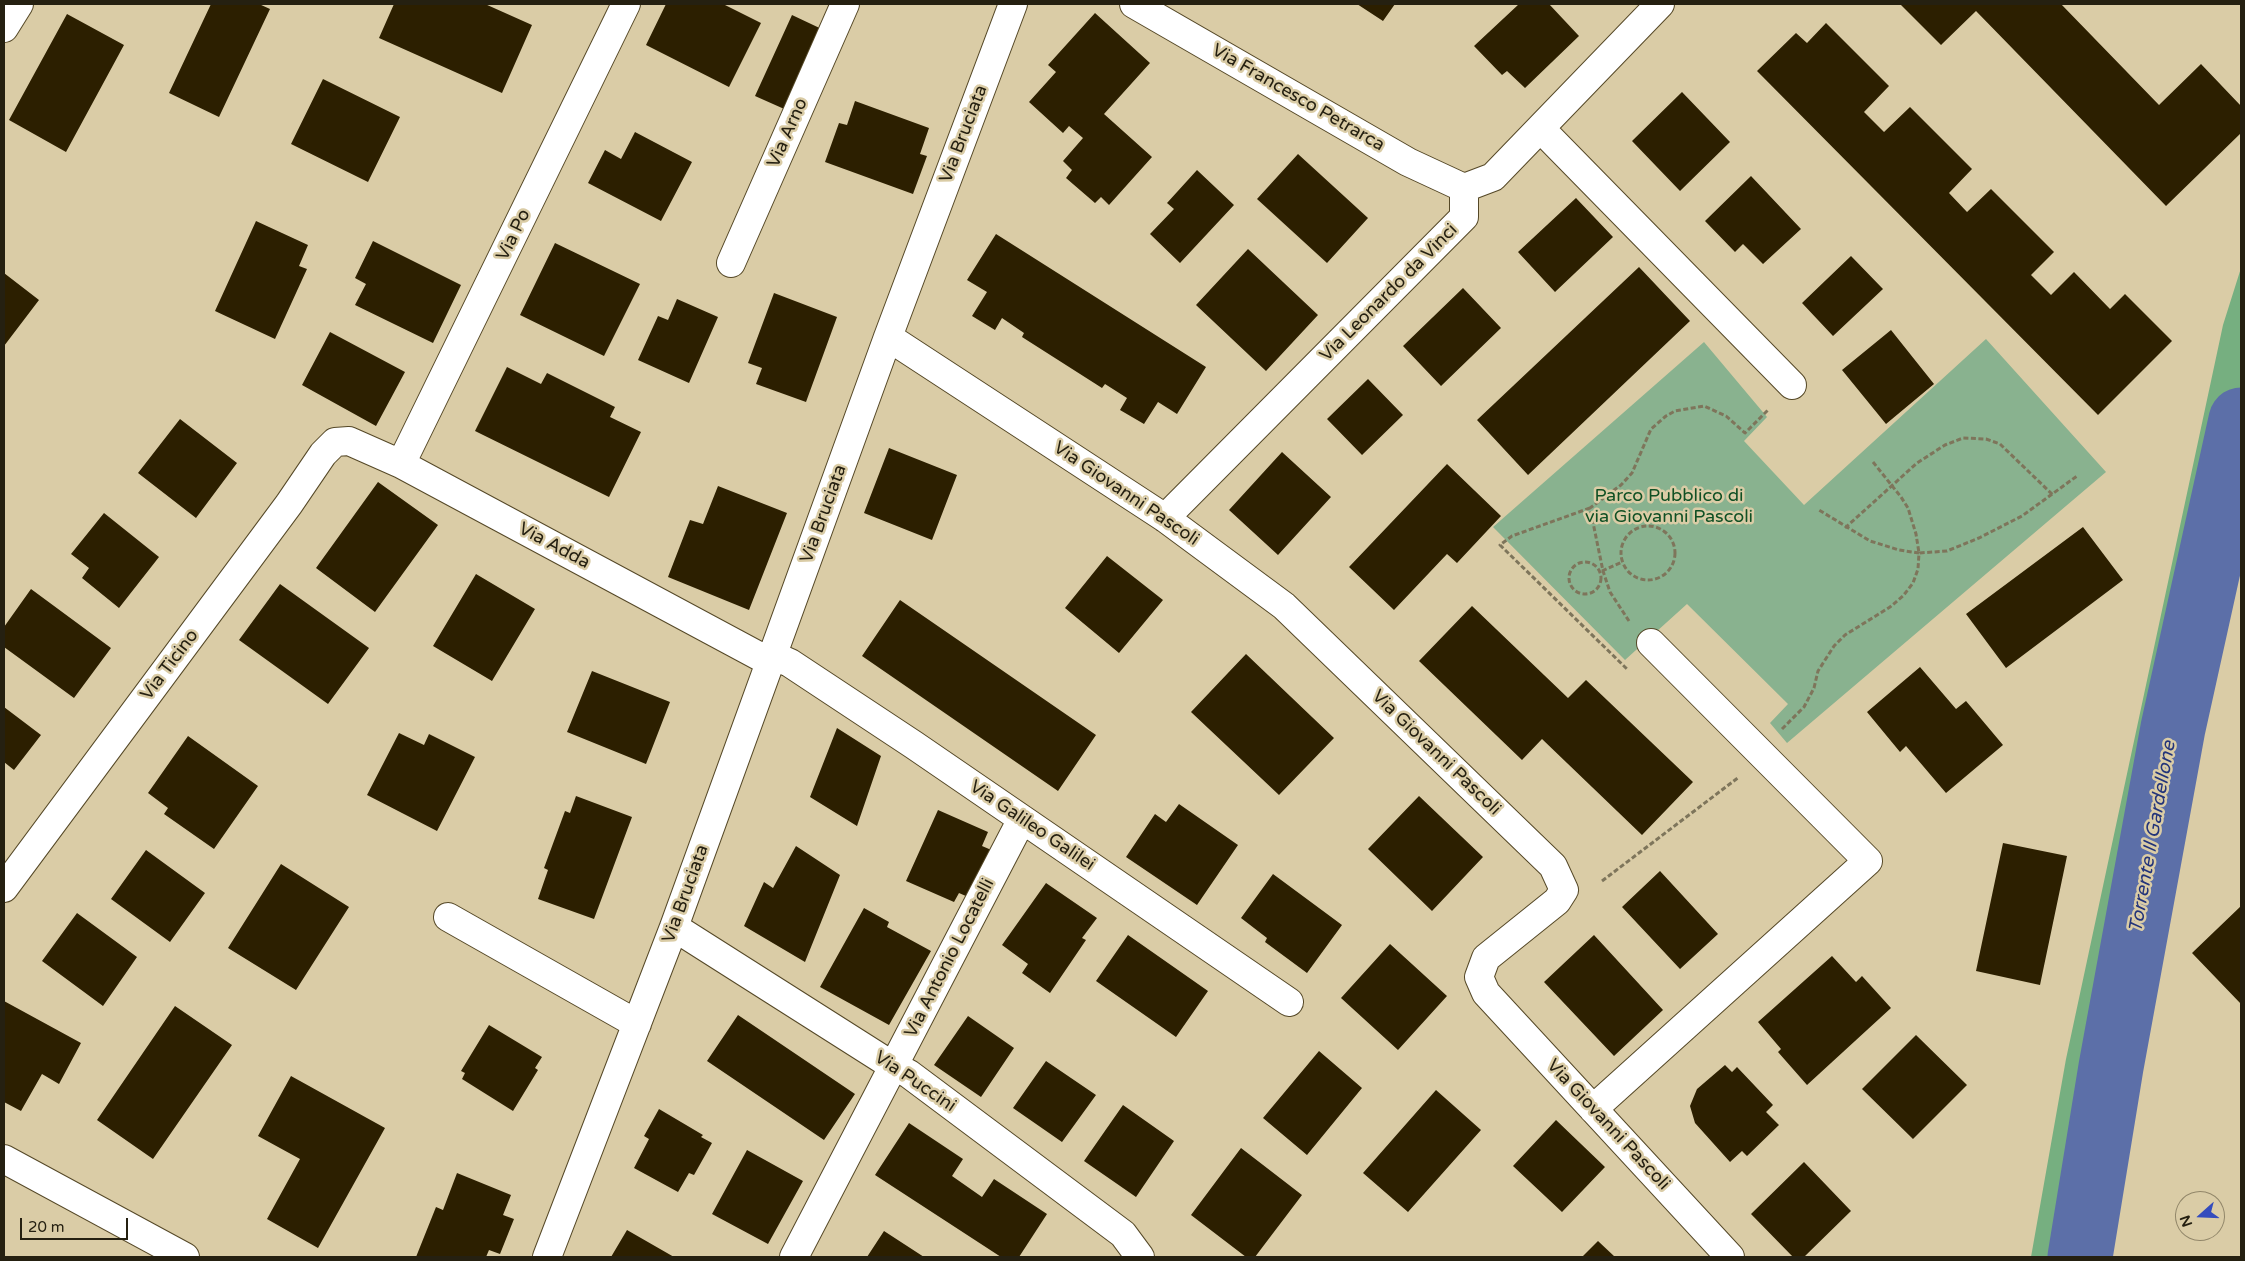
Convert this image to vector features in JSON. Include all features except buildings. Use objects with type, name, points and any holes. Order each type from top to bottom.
[{"type":"street","points":[[4,28],[19,4]]},
{"type":"street","name":"Via Po","points":[[401,464],[626,4]]},
{"type":"street","name":"Via Arno","points":[[730,263],[845,4]]},
{"type":"street","name":"Via Bruciata","points":[[547,1257],[674,927],[888,336],[1013,4]]},
{"type":"street","name":"Via Francesco Petrarca","points":[[1134,4],[1408,162],[1464,188]]},
{"type":"street","points":[[1464,188],[1493,177],[1660,4]]},
{"type":"street","points":[[1540,129],[1792,385]]},
{"type":"street","name":"Via Leonardo da Vinci","points":[[1165,518],[1464,217],[1464,188]]},
{"type":"street","name":"Via Giovanni Pascoli","points":[[888,336],[1165,518],[1284,606],[1553,866],[1564,890],[1557,901],[1486,958],[1479,977],[1486,992],[1730,1257]]},
{"type":"street","name":"Via Adda","points":[[335,442],[349,441],[401,464],[771,659]]},
{"type":"street","name":"Via Ticino","points":[[4,888],[278,520],[323,454],[335,442]]},
{"type":"street","points":[[1593,1109],[1868,861],[1760,750],[1651,643]]},
{"type":"street","name":"Via Galileo Galilei","points":[[771,659],[790,663],[1289,1002]]},
{"type":"street","name":"Via Antonio Locatelli","points":[[794,1257],[1022,819]]},
{"type":"street","points":[[448,917],[637,1024]]},
{"type":"street","name":"Via Puccini","points":[[674,927],[894,1066],[1123,1234],[1140,1257]]},
{"type":"street","points":[[4,1159],[185,1257]]},
{"type":"path","points":[[1633,674],[1500,545],[1512,536],[1590,508],[1621,485],[1632,472],[1651,429],[1675,411],[1704,406],[1734,422],[1745,434]]},
{"type":"path","points":[[1845,528],[1929,455],[1954,441],[1975,437],[2000,444],[2053,495]]},
{"type":"path","points":[[1760,750],[1804,708],[1814,688],[1818,671],[1834,646],[1845,635],[1903,596],[1913,583],[1918,569],[1919,553],[1916,534],[1908,508],[1873,462]]},
{"type":"path","points":[[1819,510],[1845,528],[1870,540],[1899,550],[1919,553],[1947,552],[1963,546],[2022,516],[2053,495],[2076,476]]},
{"type":"path","points":[[1590,508],[1601,571],[1601,582],[1591,593],[1576,592],[1570,583],[1570,573],[1576,564],[1587,562],[1601,571],[1616,604],[1651,643]]},
{"type":"path","points":[[1651,526],[1661,529],[1668,534],[1674,545],[1675,556],[1671,567],[1664,575],[1654,580],[1643,580],[1632,575],[1622,562],[1621,548],[1624,539],[1631,531],[1640,527],[1651,526]]},
{"type":"path","points":[[1601,571],[1622,562]]},
{"type":"path","points":[[1602,881],[1739,777],[1732,770]]},
{"type":"green space","points":[[2241,268],[2241,572],[2231,599],[2200,746],[2098,1257],[2031,1257],[2066,1059],[2223,325]]},
{"type":"green space","name":"Parco Pubblico di via Giovanni Pascoli","points":[[1986,339],[2106,472],[1787,743],[1770,723],[1788,704],[1687,604],[1625,660],[1493,527],[1704,342],[1767,417],[1744,441],[1804,505]]},
{"type":"waterway","name":"Torrente Il Gardellone","points":[[2080,1257],[2111,1067],[2173,728],[2241,420]]}]
